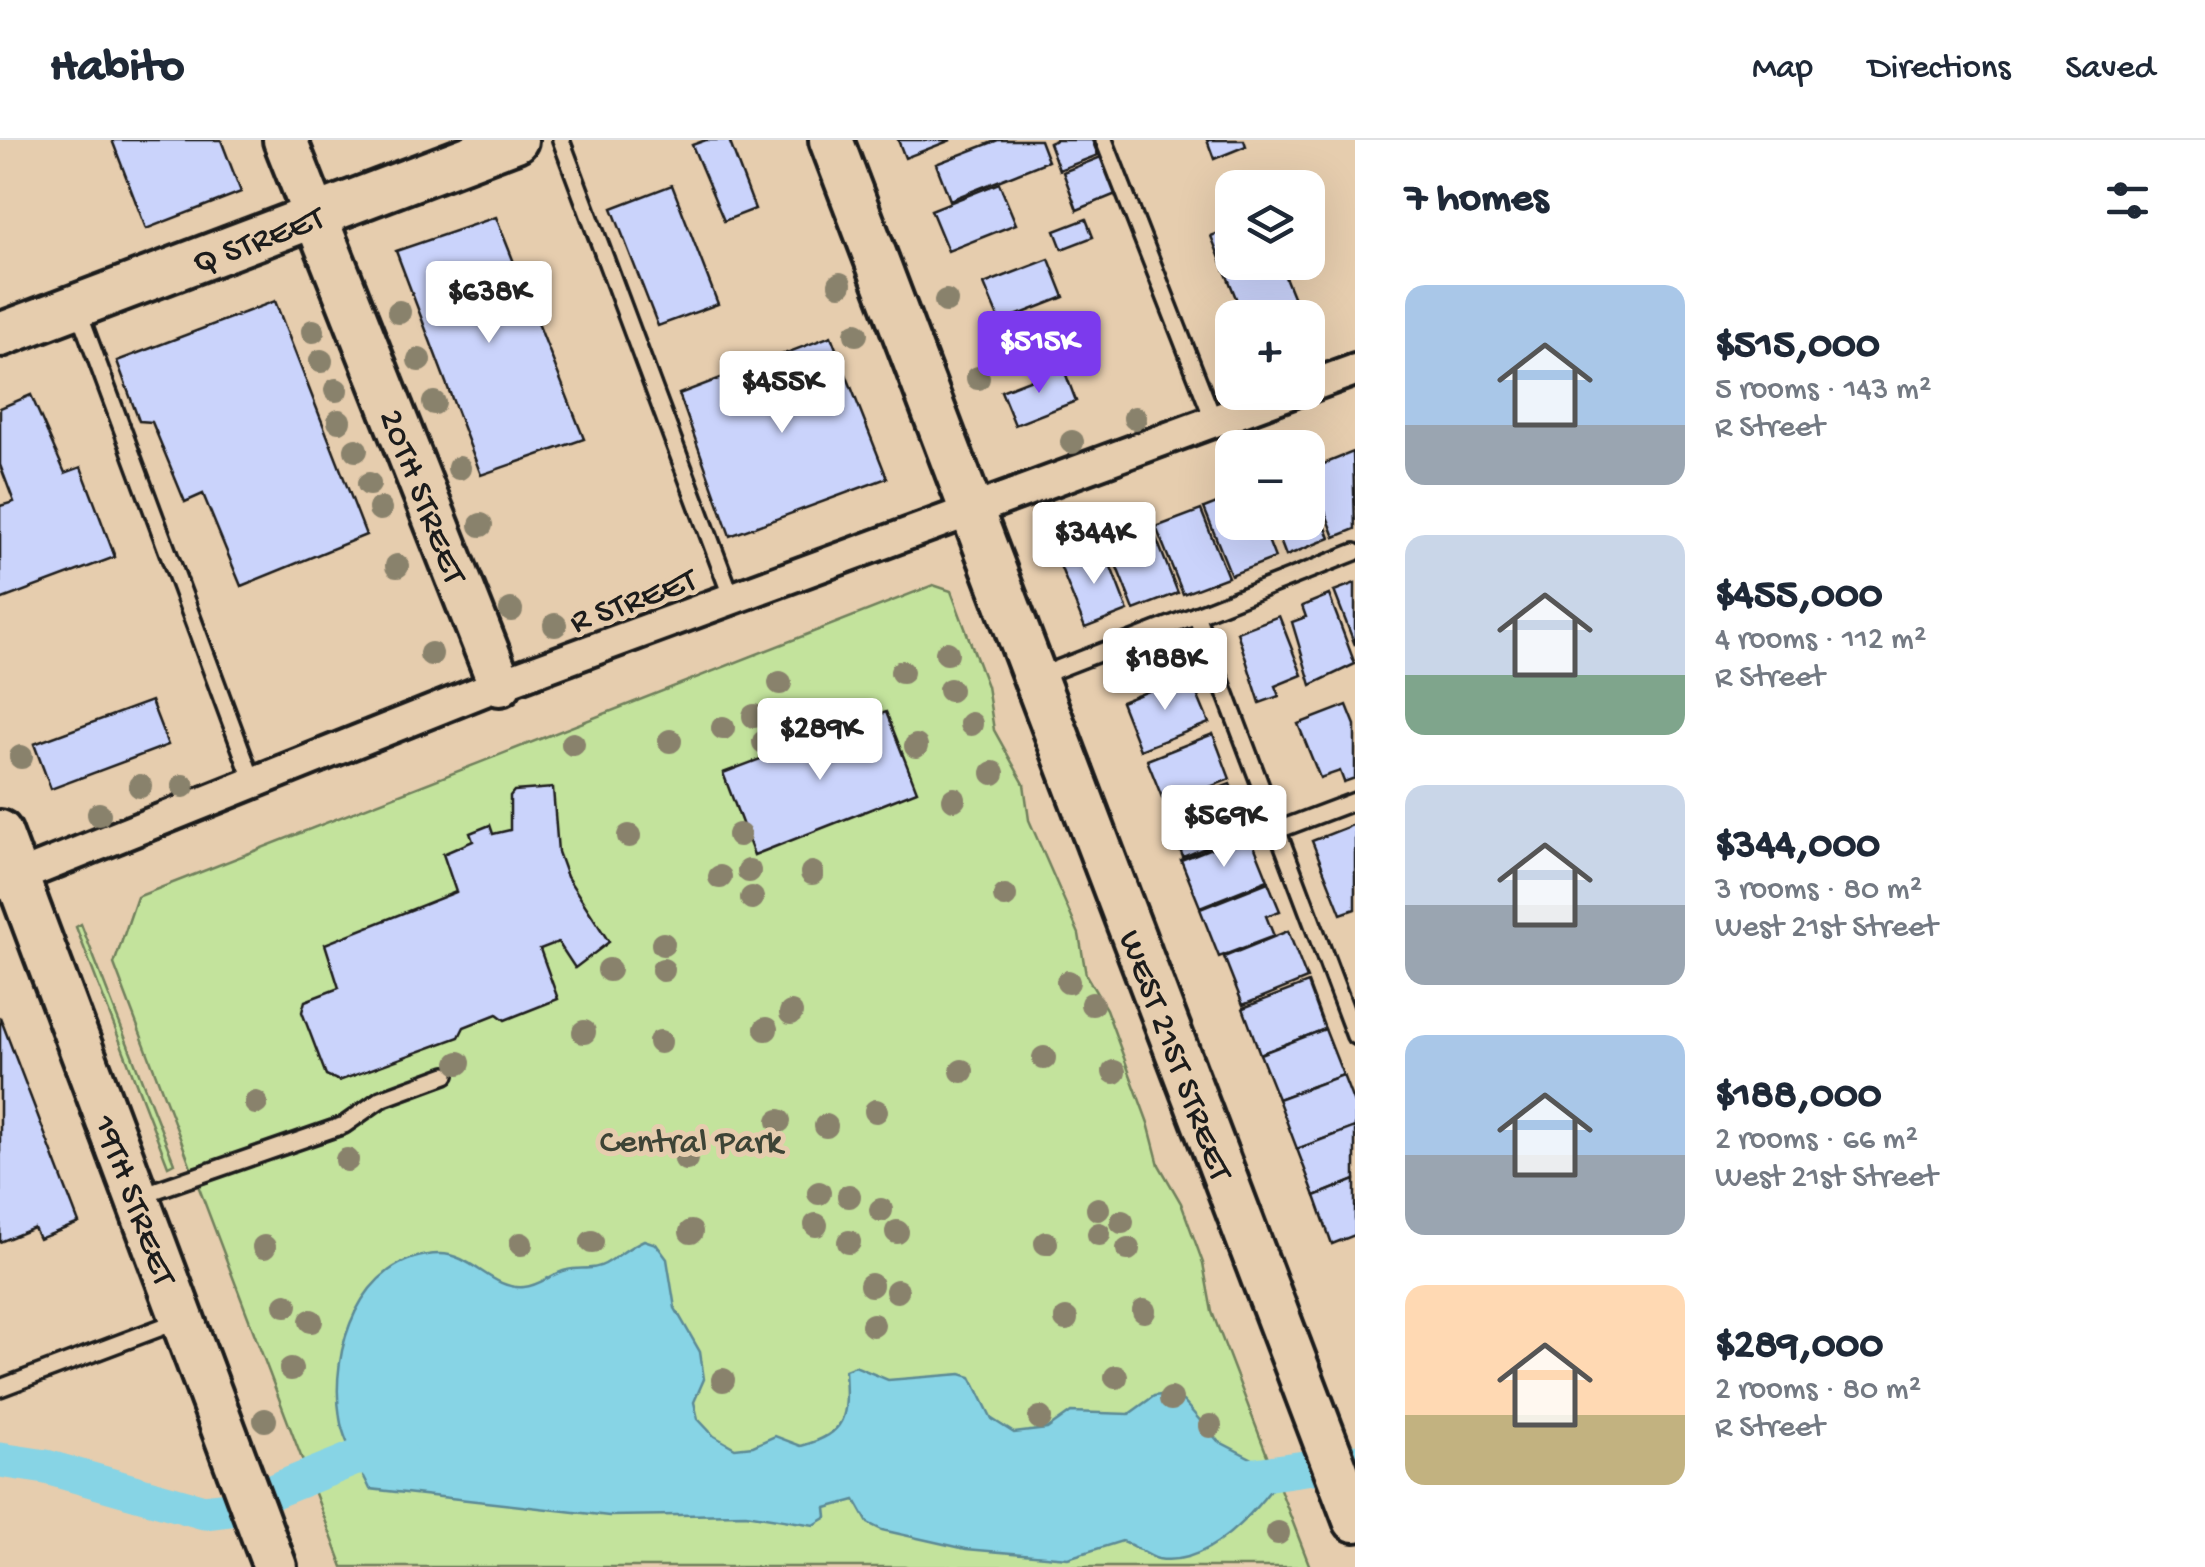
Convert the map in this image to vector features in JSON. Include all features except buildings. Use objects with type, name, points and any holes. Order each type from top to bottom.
[{"type":"street","name":"20TH STREET","points":[[286,140],[500,684]]},
{"type":"street","name":"Q STREET","points":[[0,335],[516,140]]},
{"type":"street","name":"WEST 21ST STREET","points":[[832,140],[1354,1517]]},
{"type":"street","points":[[1325,381],[1355,370]]},
{"type":"street","name":"R STREET","points":[[9,881],[500,684],[972,514],[1244,410]]},
{"type":"street","name":"19TH STREET","points":[[0,832],[9,881],[136,1198],[276,1567]]},
{"type":"lane","points":[[561,140],[733,601]]},
{"type":"lane","points":[[1104,140],[1214,421]]},
{"type":"lane","points":[[77,308],[253,782]]},
{"type":"lane","points":[[1035,678],[1355,552]]},
{"type":"lane","points":[[1196,615],[1355,1036]]},
{"type":"lane","points":[[1278,830],[1355,802]]},
{"type":"lane","points":[[136,1198],[344,1124],[380,1099],[446,1075]]},
{"type":"lane","points":[[0,1388],[182,1319]]},
{"type":"green space","name":"Central Park","points":[[933,585],[951,591],[987,686],[994,730],[1024,784],[1029,820],[1079,934],[1086,975],[1106,1009],[1148,1123],[1159,1165],[1181,1203],[1203,1263],[1212,1312],[1310,1567],[343,1567],[114,964],[137,897]]},
{"type":"green space","points":[[81,924],[174,1163],[168,1166],[76,927]]},
{"type":"water","points":[[644,1240],[656,1244],[667,1259],[675,1308],[700,1352],[704,1379],[694,1402],[698,1419],[714,1436],[735,1448],[753,1446],[775,1436],[801,1446],[829,1435],[845,1410],[845,1370],[855,1366],[888,1380],[961,1374],[971,1377],[992,1419],[1014,1433],[1047,1429],[1071,1412],[1129,1414],[1154,1396],[1168,1394],[1183,1401],[1218,1441],[1270,1468],[1276,1483],[1226,1536],[1193,1555],[1176,1559],[1158,1559],[1122,1541],[1068,1558],[966,1549],[882,1530],[868,1523],[855,1500],[826,1508],[827,1517],[814,1525],[746,1514],[609,1516],[370,1489],[342,1427],[340,1365],[345,1337],[356,1312],[370,1289],[389,1271],[412,1259],[440,1254],[462,1260],[502,1283],[524,1287],[567,1270],[600,1266]]},
{"type":"waterway","points":[[0,1460],[46,1467],[204,1512],[229,1509],[356,1458],[402,1458]]},
{"type":"waterway","points":[[1227,1479],[1355,1461]]}]
